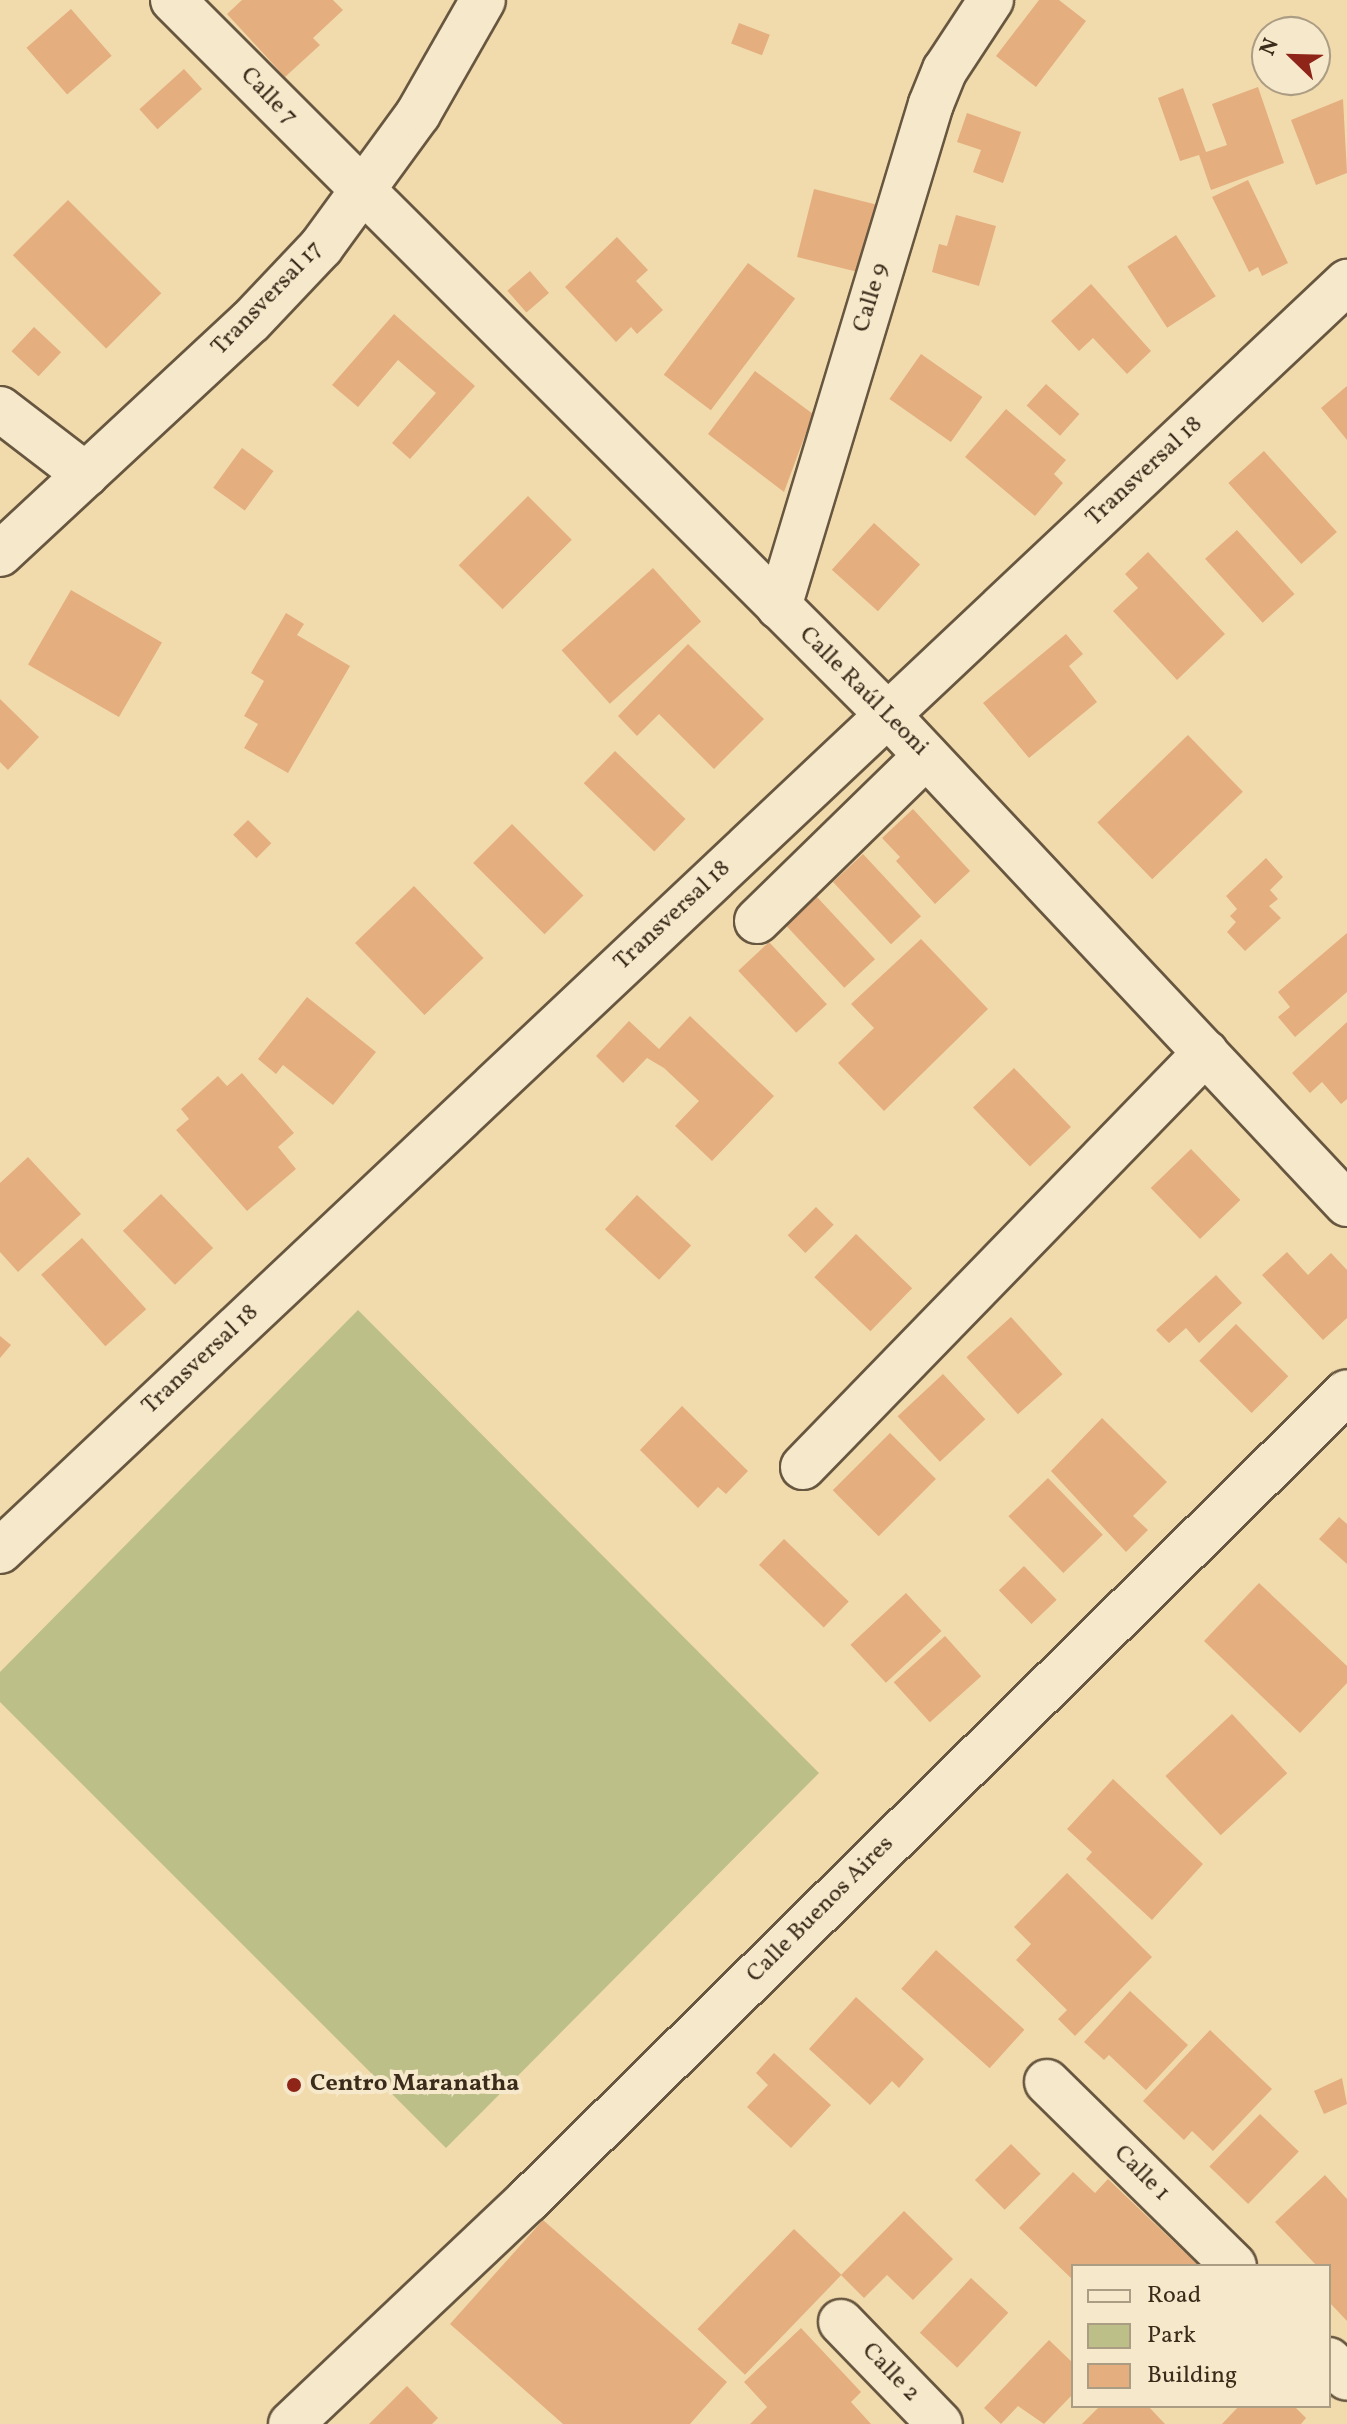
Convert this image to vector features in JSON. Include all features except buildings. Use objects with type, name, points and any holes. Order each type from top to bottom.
[{"type":"street","name":"Calle 7","points":[[173,0],[362,195]]},
{"type":"street","name":"Transversal 17","points":[[0,554],[251,321],[362,195],[418,114],[483,0]]},
{"type":"street","name":"Calle 9","points":[[779,607],[931,104],[945,70],[991,0]]},
{"type":"street","name":"Calle Raúl Leoni","points":[[362,195],[887,714],[1347,1204]]},
{"type":"street","name":"Transversal 18","points":[[0,1551],[1347,282]]},
{"type":"street","points":[[0,409],[86,475]]},
{"type":"street","points":[[757,921],[926,756]]},
{"type":"street","points":[[803,1467],[1206,1052]]},
{"type":"street","name":"Calle Buenos Aires","points":[[291,2424],[528,2200],[1347,1392]]},
{"type":"street","name":"Calle 1","points":[[1047,2082],[1232,2264]]},
{"type":"street","name":"Calle 2","points":[[841,2322],[940,2424]]},
{"type":"street","points":[[1331,2362],[1347,2378]]},
{"type":"green space","points":[[358,1310],[819,1773],[446,2148],[0,1702],[0,1672]]},
{"type":"place","name":"Centro Maranatha","points":[[294,2085]]}]
